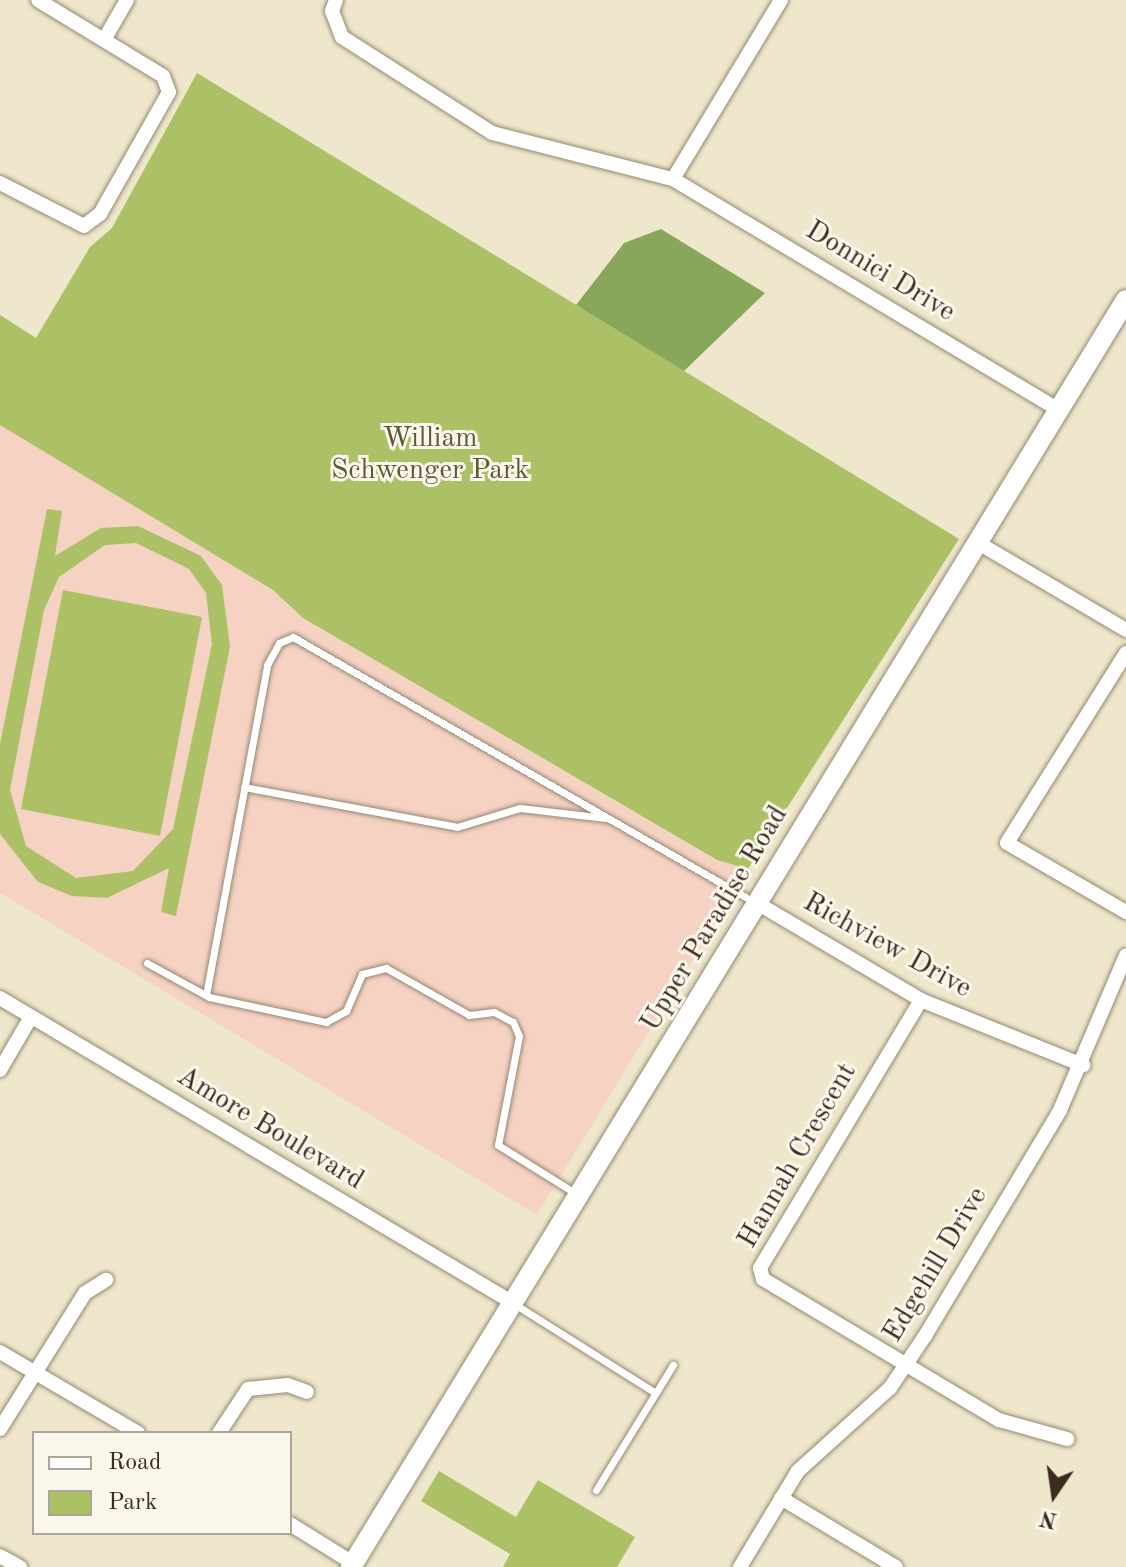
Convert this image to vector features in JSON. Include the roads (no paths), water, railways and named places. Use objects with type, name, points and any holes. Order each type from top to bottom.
[{"type":"main road","name":"Upper Paradise Road","points":[[352,1565],[515,1304],[1126,300]]},
{"type":"street","points":[[0,183],[64,221],[84,226],[100,214],[169,92],[163,76],[38,0]]},
{"type":"street","points":[[104,40],[127,0]]},
{"type":"street","name":"Donnici Drive","points":[[336,0],[332,11],[342,37],[492,133],[673,179],[1059,410]]},
{"type":"street","points":[[673,179],[781,0]]},
{"type":"street","points":[[980,544],[1126,630]]},
{"type":"street","points":[[1126,653],[1007,843],[1126,912]]},
{"type":"street","name":"Richview Drive","points":[[757,903],[921,1000],[1083,1065]]},
{"type":"street","name":"Edgehill Drive","points":[[740,1567],[781,1498],[821,1445],[874,1404],[905,1365],[1083,1065],[1126,955]]},
{"type":"street","name":"Amore Boulevard","points":[[0,998],[515,1304]]},
{"type":"street","name":"Hannah Crescent","points":[[921,1000],[760,1268],[763,1279],[999,1420],[1067,1439]]},
{"type":"street","points":[[0,1070],[31,1017]]},
{"type":"street","points":[[0,1429],[85,1293],[106,1280]]},
{"type":"street","points":[[0,1352],[134,1431]]},
{"type":"street","points":[[220,1431],[248,1389],[288,1385],[307,1392]]},
{"type":"street","points":[[781,1498],[896,1567]]},
{"type":"street","points":[[292,1525],[352,1565]]},
{"type":"street","points":[[0,1556],[20,1567]]},
{"type":"lane","points":[[206,995],[269,658],[281,641],[299,637],[757,903]]},
{"type":"lane","points":[[244,787],[457,827],[520,808],[612,819]]},
{"type":"lane","points":[[147,963],[206,995],[326,1022],[346,1011],[362,974],[386,968],[469,1015],[494,1012],[513,1022],[519,1036],[498,1145],[580,1196]]},
{"type":"lane","points":[[515,1304],[656,1393]]},
{"type":"lane","points":[[596,1490],[673,1365]]},
{"type":"park label","name":"William Schwenger Park","points":[[430,455]]}]
